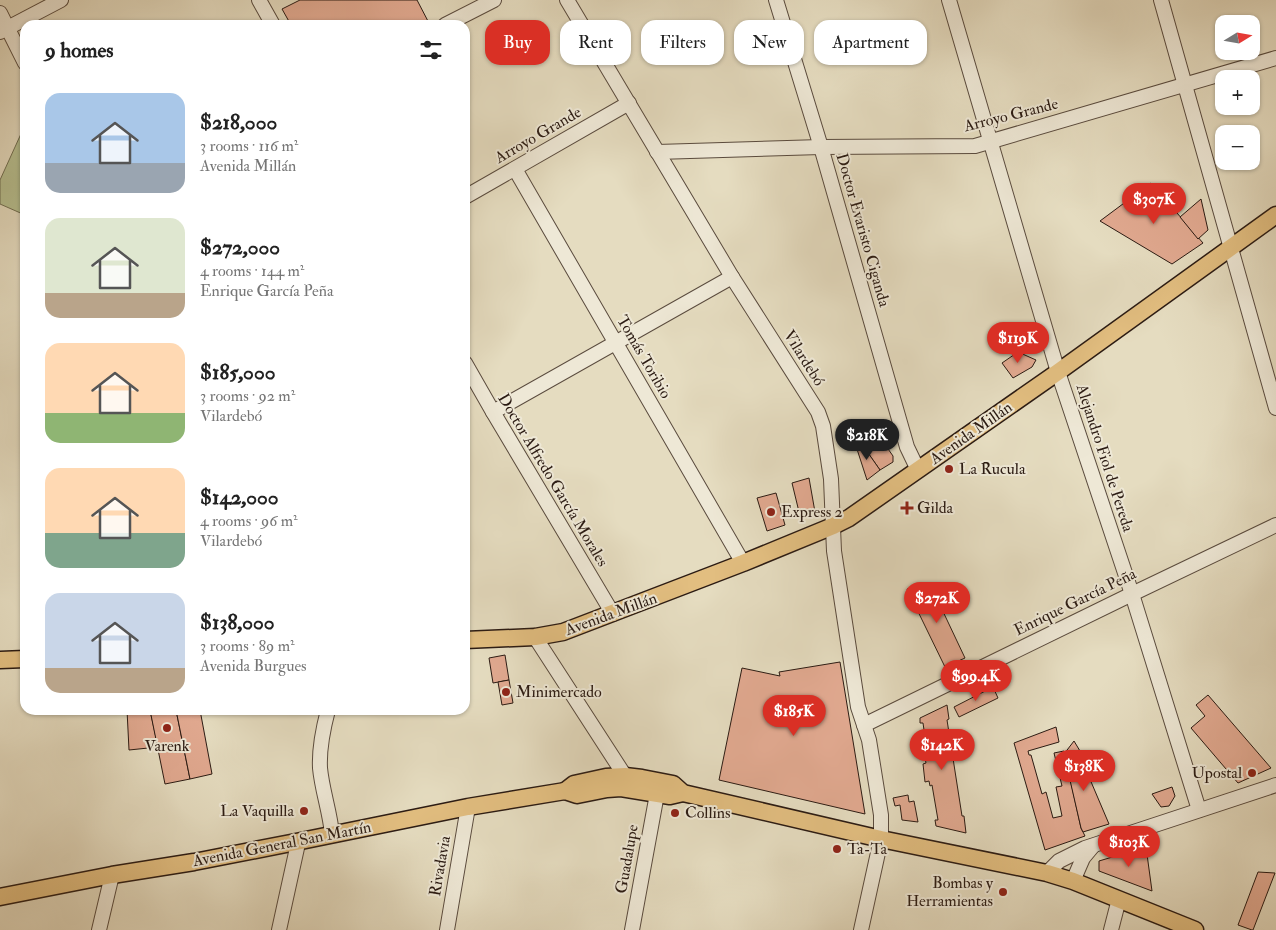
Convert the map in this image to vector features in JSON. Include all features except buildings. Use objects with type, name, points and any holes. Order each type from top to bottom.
[{"type":"main road","name":"Avenida Millán","points":[[470,640],[535,637],[563,632],[834,526],[849,518],[1058,372],[1276,215]]},
{"type":"main road","points":[[0,660],[20,659]]},
{"type":"main road","name":"Avenida General San Martín","points":[[0,897],[565,791],[574,784],[606,778],[657,794],[670,796],[683,792]]},
{"type":"main road","name":"Avenida General San Martín","points":[[623,782],[642,778],[673,784],[683,792],[881,839],[1047,873],[1073,881],[1195,930]]},
{"type":"street","points":[[23,20],[61,0]]},
{"type":"street","points":[[259,0],[270,20]]},
{"type":"street","points":[[455,20],[494,0]]},
{"type":"street","name":"Vilardebó","points":[[567,0],[732,277],[818,412],[823,426],[831,479],[834,551],[858,707],[870,740],[882,815],[881,839],[861,930]]},
{"type":"street","name":"Doctor Evaristo Ciganda","points":[[776,0],[907,447],[918,470]]},
{"type":"street","name":"Alejandro Fiol de Pereda","points":[[949,0],[1058,372],[1132,594],[1199,810]]},
{"type":"street","points":[[1161,0],[1276,408]]},
{"type":"street","points":[[0,13],[4,30],[20,55]]},
{"type":"street","points":[[4,30],[20,22]]},
{"type":"street","name":"Arroyo Grande","points":[[657,152],[820,147],[975,146],[1276,58]]},
{"type":"street","name":"Arroyo Grande","points":[[470,194],[629,103]]},
{"type":"street","name":"Tomás Toribio","points":[[515,169],[743,563]]},
{"type":"street","points":[[493,412],[732,277]]},
{"type":"street","name":"Doctor Alfredo García Morales","points":[[470,372],[613,614]]},
{"type":"street","name":"Enrique García Peña","points":[[864,725],[1276,525]]},
{"type":"street","points":[[535,637],[623,782]]},
{"type":"street","points":[[327,715],[320,754],[320,770],[332,834]]},
{"type":"street","points":[[1047,873],[1059,861],[1085,848],[1276,785]]},
{"type":"street","name":"Guadalupe","points":[[632,930],[657,794]]},
{"type":"street","name":"Rivadavia","points":[[447,930],[468,808]]},
{"type":"street","points":[[279,930],[297,848],[296,842]]},
{"type":"street","points":[[1073,881],[1084,858],[1094,846]]},
{"type":"street","points":[[99,930],[112,875]]},
{"type":"street","points":[[1110,930],[1119,899]]},
{"type":"green space","points":[[20,136],[20,213],[0,204],[0,180]]},
{"type":"place","name":"La Rucula","points":[[949,469]]},
{"type":"place","name":"Gilda","points":[[907,508]]},
{"type":"place","name":"Express 2","points":[[771,512]]},
{"type":"place","name":"Minimercado","points":[[506,692]]},
{"type":"place","name":"Varenk","points":[[167,728]]},
{"type":"place","name":"Upostal","points":[[1252,773]]},
{"type":"place","name":"La Vaquilla","points":[[304,811]]},
{"type":"place","name":"Collins","points":[[675,813]]},
{"type":"place","name":"Ta-Ta","points":[[837,849]]},
{"type":"place","name":"Bombas y Herramientas","points":[[1003,892]]}]
